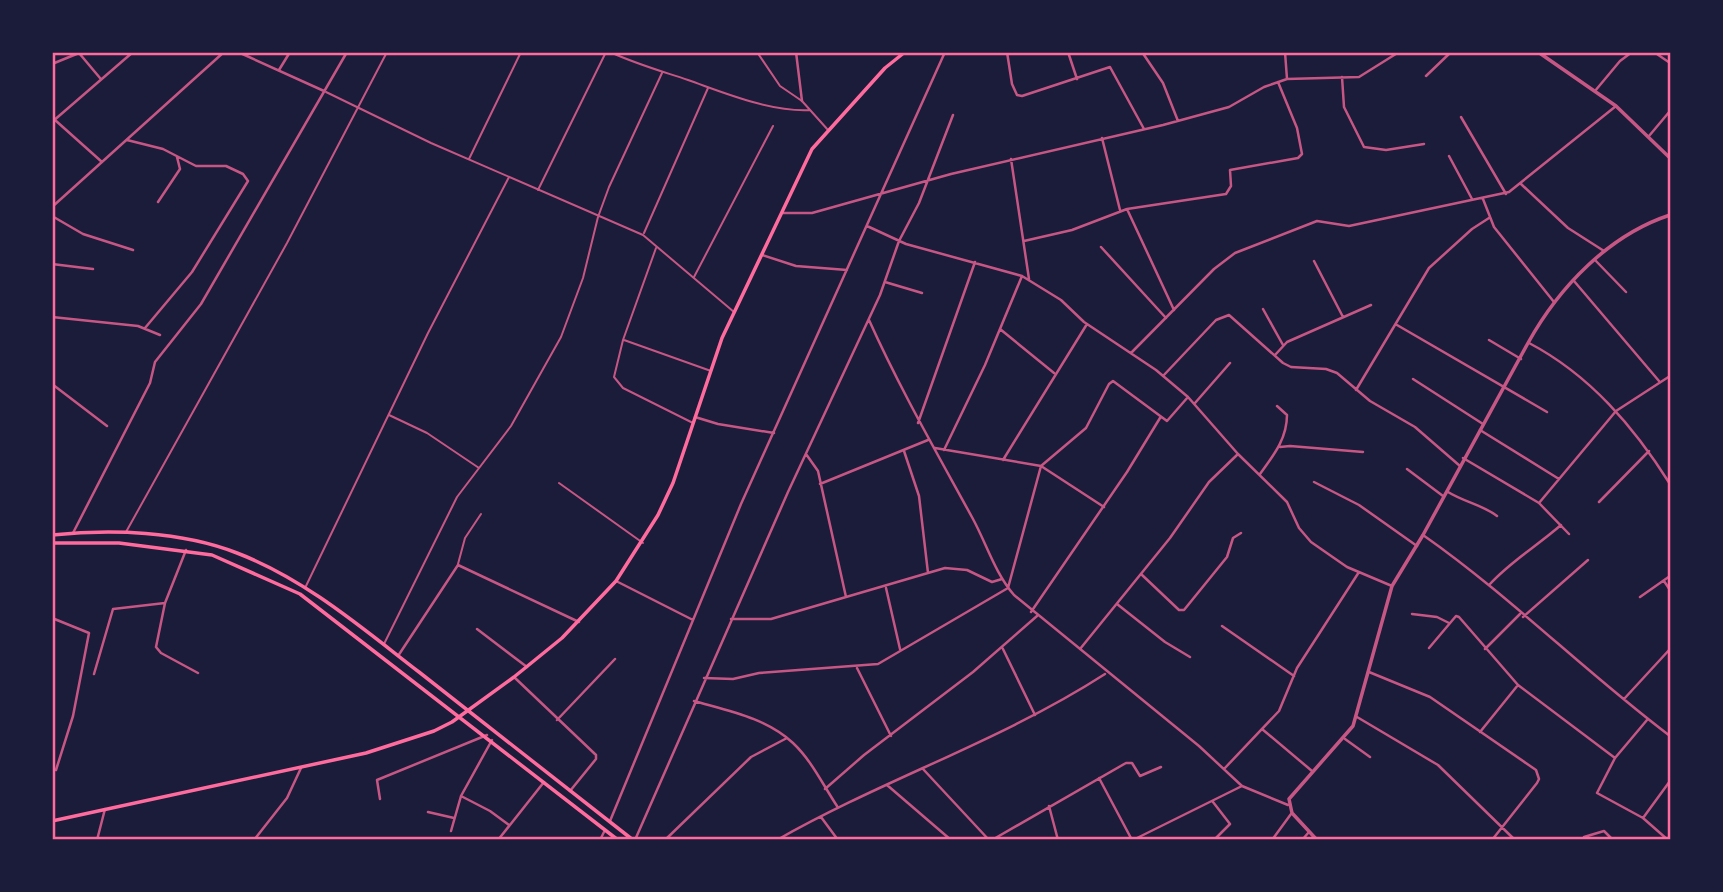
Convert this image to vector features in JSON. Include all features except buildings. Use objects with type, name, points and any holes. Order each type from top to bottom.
[{"type":"main road","points":[[52,821],[366,753],[434,731],[514,677],[579,622],[617,581],[643,543],[673,483],[711,371],[735,312],[812,149],[885,68],[905,52]]},
{"type":"main road","points":[[52,534],[126,533],[194,541],[236,552],[306,587],[634,839]]},
{"type":"main road","points":[[52,543],[119,543],[186,550],[236,564],[300,594],[487,735],[618,839]]},
{"type":"street","points":[[103,162],[54,121],[100,78],[133,52]]},
{"type":"street","points":[[52,208],[224,52]]},
{"type":"street","points":[[238,52],[325,91],[358,110],[643,235],[735,312]]},
{"type":"street","points":[[279,70],[290,52]]},
{"type":"street","points":[[73,533],[150,383],[155,362],[201,304],[347,52]]},
{"type":"street","points":[[126,533],[358,110],[387,52]]},
{"type":"street","points":[[469,160],[521,52]]},
{"type":"street","points":[[538,190],[606,52]]},
{"type":"street","points":[[610,52],[662,73],[708,87],[795,111],[810,110]]},
{"type":"street","points":[[757,52],[780,86],[802,101],[828,130]]},
{"type":"street","points":[[796,52],[802,101]]},
{"type":"street","points":[[610,821],[774,433],[946,52]]},
{"type":"street","points":[[1007,52],[1012,84],[1017,95],[1022,96],[1110,67],[1144,129]]},
{"type":"street","points":[[1068,52],[1077,79]]},
{"type":"street","points":[[1142,52],[1163,83],[1178,121]]},
{"type":"street","points":[[1284,52],[1287,79]]},
{"type":"street","points":[[783,213],[812,213],[1011,159],[1178,121],[1229,107],[1287,79],[1365,76],[1399,52]]},
{"type":"street","points":[[1426,76],[1451,52]]},
{"type":"street","points":[[1538,52],[1616,106],[1671,158]]},
{"type":"street","points":[[1595,91],[1620,61],[1632,52]]},
{"type":"street","points":[[1654,52],[1671,63]]},
{"type":"street","points":[[52,64],[79,53],[100,78]]},
{"type":"street","points":[[384,645],[457,497],[511,426],[561,337],[583,278],[598,217],[662,73]]},
{"type":"street","points":[[1342,77],[1344,107],[1364,147],[1386,150],[1424,144]]},
{"type":"street","points":[[1024,241],[1072,230],[1127,209],[1226,194],[1231,186],[1230,170],[1298,158],[1302,154],[1297,128],[1278,82]]},
{"type":"street","points":[[643,235],[708,87]]},
{"type":"street","points":[[1131,353],[1225,259],[1320,221],[1349,226],[1506,194],[1616,106]]},
{"type":"street","points":[[1649,136],[1671,111]]},
{"type":"street","points":[[634,839],[704,678],[869,320],[899,241],[953,115]]},
{"type":"street","points":[[1461,117],[1506,194]]},
{"type":"street","points":[[694,278],[773,126]]},
{"type":"street","points":[[1102,138],[1121,211]]},
{"type":"street","points":[[127,140],[163,149],[199,167],[226,166],[243,174],[248,181],[192,272],[145,328]]},
{"type":"street","points":[[1449,156],[1473,201]]},
{"type":"street","points":[[158,202],[180,169],[177,158]]},
{"type":"street","points":[[1011,159],[1029,279]]},
{"type":"street","points":[[306,587],[388,415],[509,177]]},
{"type":"street","points":[[1521,184],[1568,228],[1604,251]]},
{"type":"street","points":[[1483,199],[1489,218],[1555,303]]},
{"type":"street","points":[[1127,209],[1174,310]]},
{"type":"street","points":[[52,216],[83,234],[132,250]]},
{"type":"street","points":[[1288,805],[1292,793],[1345,739],[1357,717],[1392,586],[1417,546],[1528,343],[1555,303],[1604,251],[1626,234],[1670,216]]},
{"type":"street","points":[[1356,390],[1429,268],[1472,229],[1489,218]]},
{"type":"street","points":[[867,226],[899,241],[1022,276],[1061,300],[1087,324],[1163,376],[1188,397],[1238,454],[1287,502],[1299,528],[1311,542],[1359,572],[1392,586]]},
{"type":"street","points":[[656,247],[623,340],[615,369],[616,383],[693,423]]},
{"type":"street","points":[[1101,247],[1166,318]]},
{"type":"street","points":[[762,256],[802,267],[847,270]]},
{"type":"street","points":[[1314,261],[1343,317]]},
{"type":"street","points":[[1595,261],[1626,292]]},
{"type":"street","points":[[918,423],[975,262]]},
{"type":"street","points":[[52,264],[93,269]]},
{"type":"street","points":[[944,450],[1022,276]]},
{"type":"street","points":[[1574,281],[1659,382]]},
{"type":"street","points":[[885,282],[922,293]]},
{"type":"street","points":[[1275,355],[1283,345],[1371,304]]},
{"type":"street","points":[[1263,309],[1283,345]]},
{"type":"street","points":[[1163,376],[1216,320],[1225,315],[1234,319],[1291,367],[1332,370],[1356,390],[1415,427],[1460,466]]},
{"type":"street","points":[[52,317],[145,328],[160,335]]},
{"type":"street","points":[[869,320],[918,423],[977,526],[1008,588],[1031,612],[1154,709],[1242,786],[1288,805],[1292,813],[1317,839]]},
{"type":"street","points":[[1003,460],[1054,373],[1087,324]]},
{"type":"street","points":[[1397,325],[1460,364],[1547,412]]},
{"type":"street","points":[[1000,329],[1054,373]]},
{"type":"street","points":[[623,340],[711,371]]},
{"type":"street","points":[[1489,340],[1521,359]]},
{"type":"street","points":[[1528,343],[1585,380],[1616,411],[1650,452],[1671,484]]},
{"type":"street","points":[[1194,403],[1230,363]]},
{"type":"street","points":[[1539,503],[1616,411],[1671,376]]},
{"type":"street","points":[[1413,379],[1483,424]]},
{"type":"street","points":[[704,678],[733,679],[796,670],[857,668],[878,664],[1008,588],[1041,466],[1086,428],[1111,382],[1167,421],[1172,419],[1188,397]]},
{"type":"street","points":[[52,384],[107,426]]},
{"type":"street","points":[[1259,475],[1280,447],[1287,415],[1277,406]]},
{"type":"street","points":[[388,415],[427,433],[480,468]]},
{"type":"street","points":[[695,417],[718,424],[774,433]]},
{"type":"street","points":[[1031,612],[1104,507],[1160,418]]},
{"type":"street","points":[[1480,430],[1559,479]]},
{"type":"street","points":[[820,484],[928,440]]},
{"type":"street","points":[[1280,447],[1363,452]]},
{"type":"street","points":[[933,448],[1041,466],[1104,507]]},
{"type":"street","points":[[904,451],[919,496],[928,573]]},
{"type":"street","points":[[1599,502],[1650,452]]},
{"type":"street","points":[[806,454],[816,464],[846,597]]},
{"type":"street","points":[[1080,649],[1141,574],[1209,482],[1238,454]]},
{"type":"street","points":[[1464,458],[1539,503],[1569,534]]},
{"type":"street","points":[[1407,469],[1445,494],[1472,506],[1487,508],[1497,516]]},
{"type":"street","points":[[1314,482],[1359,505],[1417,546]]},
{"type":"street","points":[[559,483],[643,543]]},
{"type":"street","points":[[398,656],[458,565],[465,538],[481,514]]},
{"type":"street","points":[[1490,584],[1509,563],[1561,525]]},
{"type":"street","points":[[1141,574],[1179,610],[1184,610],[1227,556],[1233,538],[1241,533]]},
{"type":"street","points":[[1423,535],[1490,584],[1522,615],[1671,736]]},
{"type":"street","points":[[186,550],[164,603],[156,648],[198,673]]},
{"type":"street","points":[[1485,649],[1588,560]]},
{"type":"street","points":[[458,565],[579,622]]},
{"type":"street","points":[[731,620],[761,621],[953,568],[967,570],[988,582],[1002,579]]},
{"type":"street","points":[[1224,769],[1286,699],[1294,676],[1359,572]]},
{"type":"street","points":[[1640,597],[1671,576]]},
{"type":"street","points":[[617,581],[693,620]]},
{"type":"street","points":[[1664,581],[1671,590]]},
{"type":"street","points":[[886,588],[900,651]]},
{"type":"street","points":[[94,674],[110,612],[117,608],[164,603]]},
{"type":"street","points":[[1117,604],[1165,642],[1189,657]]},
{"type":"street","points":[[1412,614],[1437,617],[1450,624]]},
{"type":"street","points":[[825,789],[1037,616]]},
{"type":"street","points":[[1429,648],[1459,617],[1518,685],[1615,758]]},
{"type":"street","points":[[52,618],[89,633],[73,716],[57,770]]},
{"type":"street","points":[[1222,626],[1294,676]]},
{"type":"street","points":[[477,629],[527,667]]},
{"type":"street","points":[[1002,647],[1035,715]]},
{"type":"street","points":[[1624,699],[1671,649]]},
{"type":"street","points":[[556,720],[615,659]]},
{"type":"street","points":[[857,668],[891,736]]},
{"type":"street","points":[[1369,671],[1430,697],[1539,774],[1537,783],[1492,839]]},
{"type":"street","points":[[777,839],[838,806],[1035,715],[1106,673]]},
{"type":"street","points":[[514,677],[597,757],[570,791]]},
{"type":"street","points":[[1480,732],[1518,685]]},
{"type":"street","points":[[694,701],[756,719],[787,738],[808,761],[838,806]]},
{"type":"street","points":[[1357,717],[1422,752],[1455,779],[1516,839]]},
{"type":"street","points":[[1648,719],[1615,758],[1597,795],[1643,818],[1668,839]]},
{"type":"street","points":[[1262,729],[1312,771]]},
{"type":"street","points":[[380,799],[377,780],[487,735]]},
{"type":"street","points":[[665,839],[751,757],[787,738]]},
{"type":"street","points":[[1345,739],[1370,757]]},
{"type":"street","points":[[451,831],[461,796],[492,740]]},
{"type":"street","points":[[923,769],[990,839],[1128,762],[1140,776],[1161,767]]},
{"type":"street","points":[[254,839],[287,798],[301,768]]},
{"type":"street","points":[[1099,778],[1133,839],[1242,786]]},
{"type":"street","points":[[1643,818],[1671,781]]},
{"type":"street","points":[[498,839],[544,782]]},
{"type":"street","points":[[887,785],[951,839]]},
{"type":"street","points":[[461,796],[491,811],[509,826]]},
{"type":"street","points":[[1213,802],[1230,824],[1214,839]]},
{"type":"street","points":[[1049,806],[1058,839]]},
{"type":"street","points":[[97,839],[105,809]]},
{"type":"street","points":[[428,812],[454,818]]},
{"type":"street","points":[[1272,839],[1292,813]]},
{"type":"street","points":[[821,816],[838,839]]},
{"type":"street","points":[[600,839],[606,829]]},
{"type":"street","points":[[1584,837],[1604,831],[1613,839]]},
{"type":"street","points":[[1303,839],[1309,832]]}]
